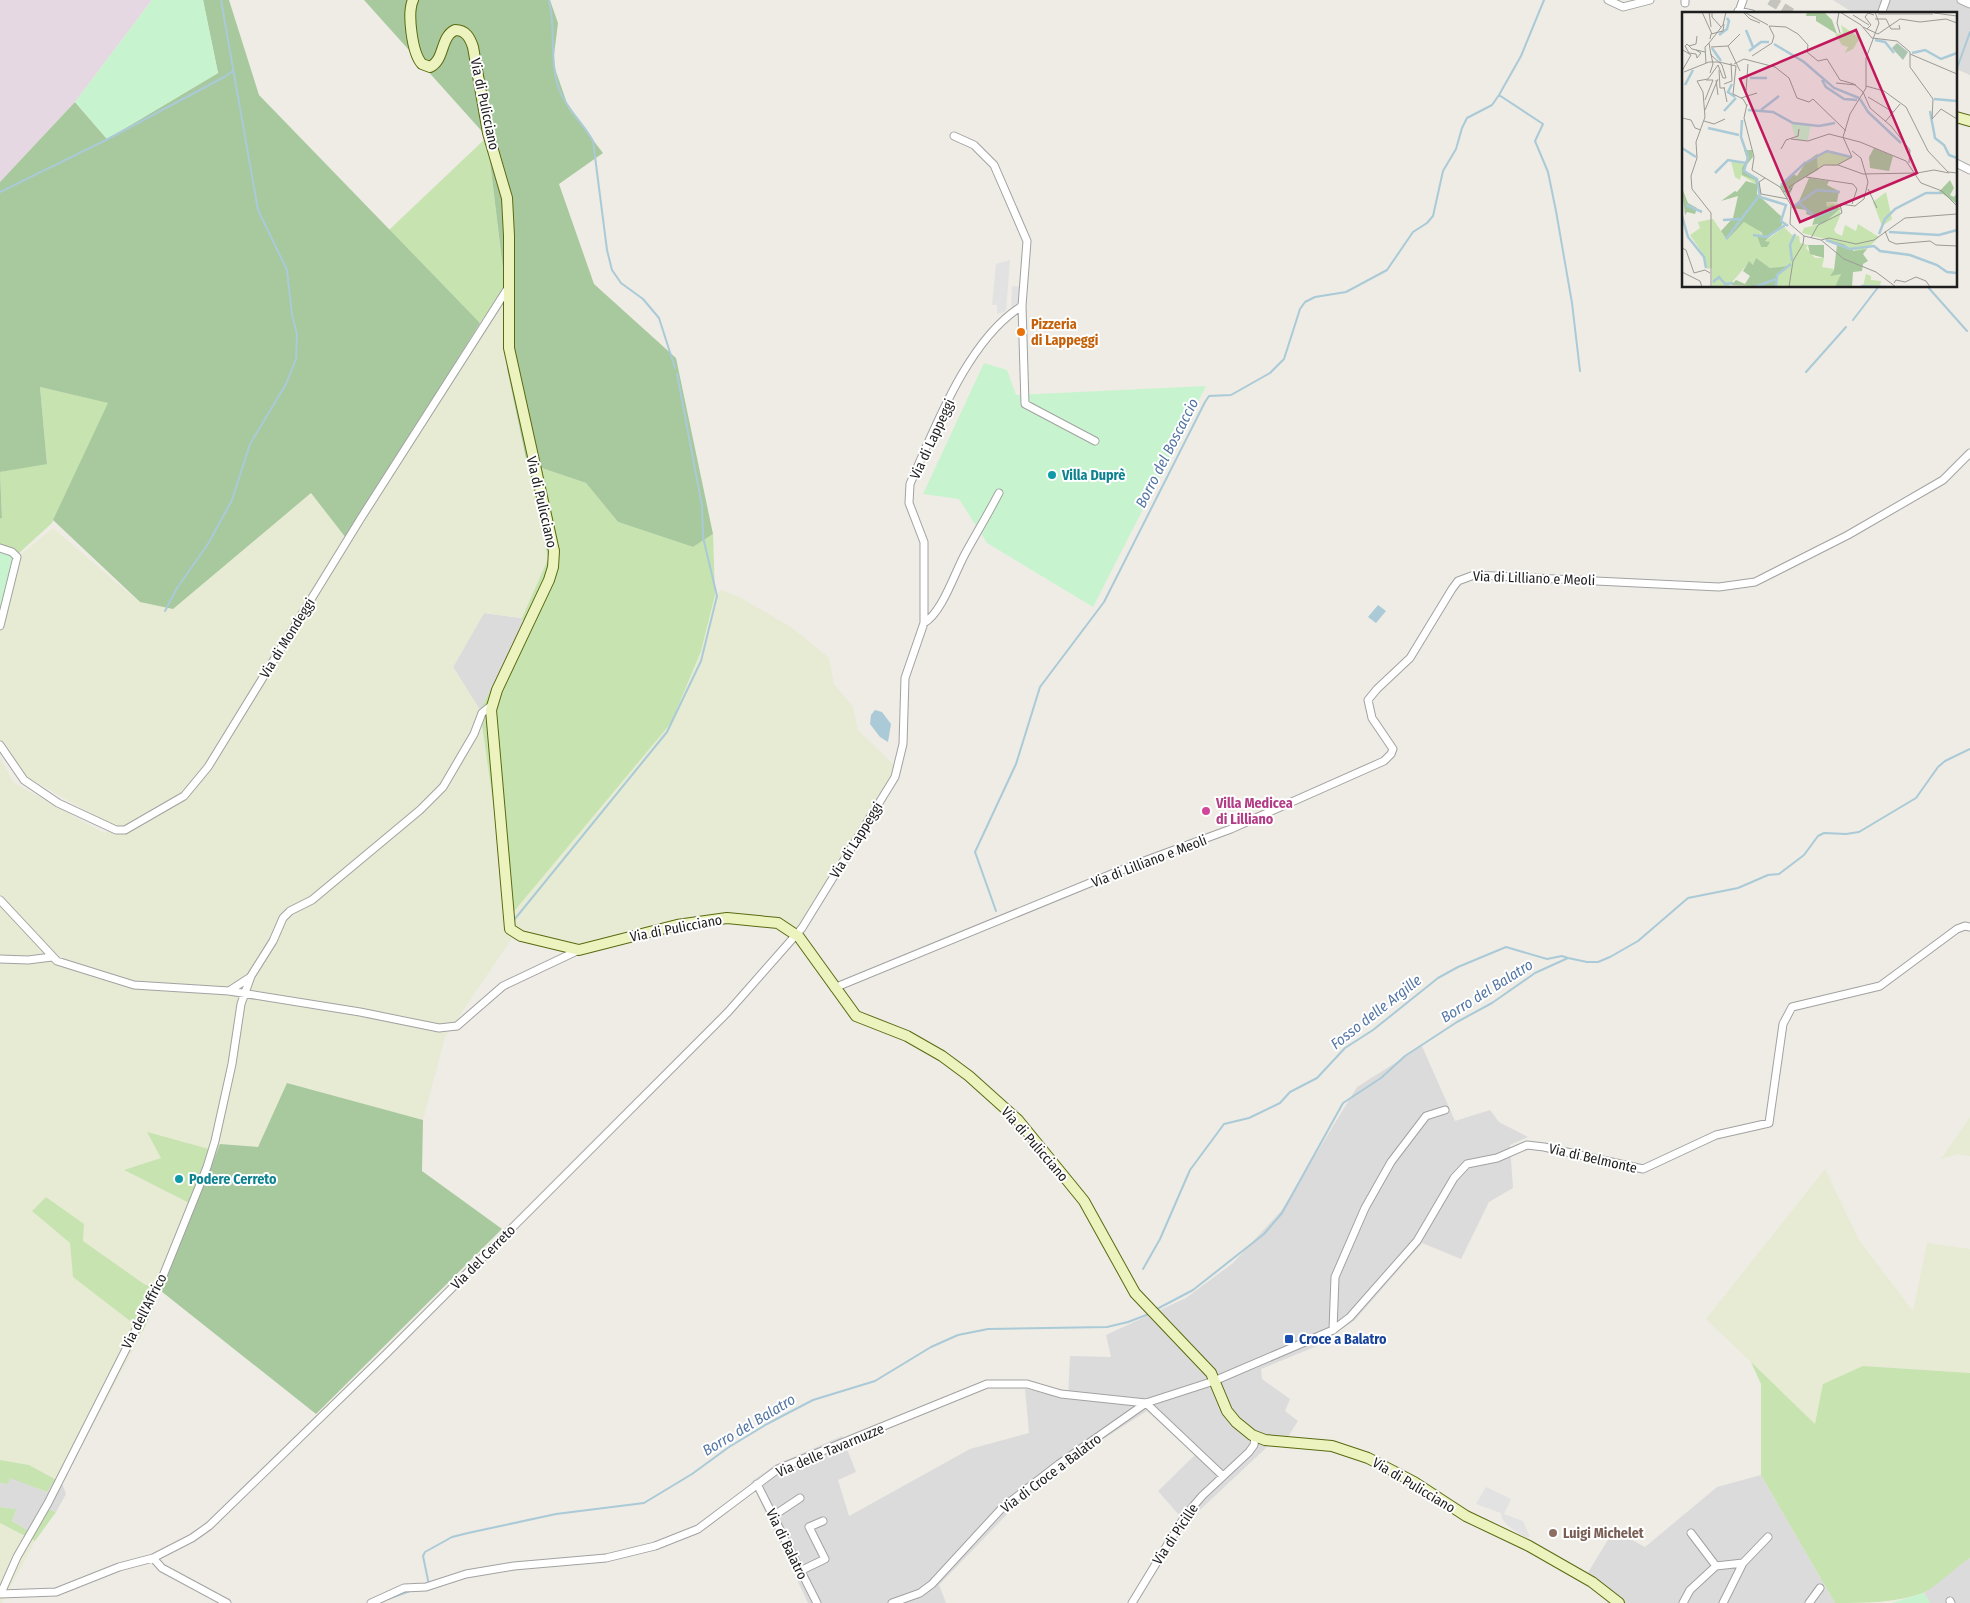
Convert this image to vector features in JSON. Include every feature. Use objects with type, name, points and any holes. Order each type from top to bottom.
[{"type":"street","name":"Via di Pulicciano","points":[[413,0],[409,18],[416,54],[422,64],[430,67],[435,64],[447,37],[452,32],[462,32],[472,41],[488,133],[507,198],[509,236],[508,333],[512,366],[552,542],[554,562],[549,580],[492,705],[491,722],[508,894],[509,927],[521,936],[579,950],[677,924],[721,918],[778,923],[796,934],[856,1016],[907,1036],[942,1056],[963,1071],[1018,1120],[1084,1201],[1135,1293],[1209,1370],[1230,1416],[1255,1436],[1269,1440],[1332,1446],[1368,1458],[1414,1482],[1466,1516],[1516,1540],[1592,1582],[1619,1603]]},
{"type":"street","points":[[1608,0],[1623,7],[1650,0]]},
{"type":"street","points":[[1738,12],[1743,0]]},
{"type":"street","points":[[1882,12],[1886,0]]},
{"type":"street","points":[[1961,0],[1970,4]]},
{"type":"street","points":[[954,136],[974,145],[994,165],[1027,241],[1022,306],[1025,404],[1095,441]]},
{"type":"street","points":[[1958,164],[1970,170]]},
{"type":"street","name":"Via di Mondeggi","points":[[0,745],[24,780],[58,802],[108,828],[126,830],[184,796],[208,767],[361,518],[509,288]]},
{"type":"street","name":"Via di Lappeggi","points":[[796,934],[895,777],[903,744],[905,678],[924,623],[924,542],[909,503],[910,484],[972,357],[1005,318],[1022,306]]},
{"type":"street","name":"Via di Lilliano e Meoli","points":[[834,988],[1136,864],[1231,829],[1384,761],[1391,754],[1392,749],[1372,718],[1368,700],[1410,658],[1452,589],[1458,581],[1466,576],[1513,575],[1718,587],[1749,584],[1848,535],[1916,497],[1943,480],[1970,453]]},
{"type":"street","name":"Via di Lappeggi","points":[[924,623],[929,620],[944,597],[964,554],[999,493]]},
{"type":"street","points":[[0,548],[12,552],[16,557],[0,626]]},
{"type":"street","points":[[243,994],[251,976],[273,941],[283,918],[290,911],[312,900],[420,810],[443,787],[474,734],[482,712],[492,705]]},
{"type":"street","points":[[0,900],[52,957]]},
{"type":"street","name":"Via di Belmonte","points":[[1214,1381],[1333,1330],[1358,1310],[1417,1241],[1463,1167],[1496,1158],[1527,1145],[1643,1169],[1716,1135],[1769,1123],[1783,1024],[1792,1007],[1880,986],[1957,929],[1965,926],[1970,927]]},
{"type":"street","name":"Via del Cerreto","points":[[152,1558],[192,1538],[216,1519],[387,1353],[714,1026],[796,934]]},
{"type":"street","points":[[0,959],[28,960],[52,957],[141,986],[229,991],[448,1028],[466,1020],[480,1004],[503,986],[579,950]]},
{"type":"street","points":[[229,991],[244,983],[251,976]]},
{"type":"street","name":"Via dell'Affrico","points":[[0,1594],[16,1557],[48,1503],[162,1276],[216,1141],[232,1064],[243,994]]},
{"type":"street","points":[[239,1011],[247,999],[256,996]]},
{"type":"street","points":[[1333,1330],[1335,1277],[1365,1208],[1391,1162],[1426,1116],[1445,1110]]},
{"type":"street","name":"Via delle Tavarnuzze","points":[[371,1603],[404,1588],[426,1587],[466,1574],[532,1564],[606,1558],[655,1546],[698,1529],[778,1469],[987,1384],[1027,1384],[1061,1394],[1146,1403],[1214,1381]]},
{"type":"street","points":[[1146,1403],[1223,1476]]},
{"type":"street","name":"Via di Croce a Balatro","points":[[892,1603],[920,1592],[932,1584],[1002,1508],[1059,1464],[1146,1403]]},
{"type":"street","name":"Via di Picille","points":[[1249,1452],[1254,1445],[1255,1436]]},
{"type":"street","name":"Via di Picille","points":[[1132,1603],[1185,1516],[1249,1452],[1269,1440]]},
{"type":"street","name":"Via di Balatro","points":[[758,1484],[817,1603]]},
{"type":"street","points":[[773,1516],[800,1498]]},
{"type":"street","points":[[800,1571],[825,1559],[809,1527],[823,1521]]},
{"type":"street","points":[[1690,1533],[1716,1566]]},
{"type":"street","points":[[1723,1603],[1743,1563],[1768,1537]]},
{"type":"street","points":[[0,1594],[56,1592],[119,1567],[152,1558],[162,1568],[227,1603]]},
{"type":"street","points":[[1683,1603],[1690,1590],[1716,1566],[1743,1563]]},
{"type":"street","points":[[1809,1603],[1820,1588]]},
{"type":"shaded area","points":[[0,0],[152,0],[75,102],[0,182]]},
{"type":"shaded area","points":[[1833,0],[1970,0],[1970,75],[1958,70],[1958,12],[1852,12]]},
{"type":"shaded area","points":[[1010,260],[1006,311],[997,314],[997,305],[992,305],[996,264]]},
{"type":"shaded area","points":[[1012,286],[1023,287],[1021,302],[1011,310]]},
{"type":"shaded area","points":[[484,613],[522,618],[524,625],[480,710],[453,667]]},
{"type":"shaded area","points":[[1422,1046],[1455,1121],[1490,1110],[1499,1122],[1528,1137],[1510,1145],[1513,1188],[1489,1202],[1461,1259],[1422,1243],[1355,1320],[1317,1346],[1261,1369],[1262,1379],[1290,1399],[1285,1411],[1298,1421],[1284,1443],[1267,1447],[1186,1523],[1158,1491],[1195,1455],[1147,1411],[1086,1450],[1016,1505],[939,1585],[946,1603],[808,1603],[751,1482],[775,1465],[842,1436],[856,1472],[838,1480],[849,1516],[970,1449],[1029,1433],[1025,1389],[1068,1399],[1070,1356],[1111,1357],[1106,1335],[1186,1298],[1233,1263],[1281,1211],[1357,1087]]},
{"type":"shaded area","points":[[1761,1475],[1835,1603],[1614,1603],[1584,1579],[1614,1530],[1645,1547],[1717,1487]]},
{"type":"shaded area","points":[[10,1477],[46,1492],[52,1484],[62,1483],[66,1494],[56,1512],[43,1507],[29,1531],[12,1521],[15,1509],[0,1507],[0,1483],[8,1484]]},
{"type":"shaded area","points":[[1486,1487],[1511,1499],[1504,1514],[1523,1521],[1530,1537],[1524,1537],[1507,1525],[1502,1519],[1501,1513],[1476,1504]]},
{"type":"shaded area","points":[[1970,1558],[1970,1603],[1930,1603],[1924,1593],[1954,1568]]},
{"type":"green space","points":[[152,0],[203,0],[218,73],[107,139],[75,102]]},
{"type":"green space","points":[[203,0],[229,0],[259,95],[480,323],[346,538],[311,493],[173,609],[140,602],[53,520],[108,403],[40,387],[47,464],[0,472],[0,182],[75,102],[107,139],[218,73]]},
{"type":"green space","points":[[364,0],[550,0],[558,23],[553,63],[569,109],[603,153],[559,184],[594,284],[676,358],[713,534],[693,547],[618,522],[586,483],[527,463],[507,368],[505,286],[487,137]]},
{"type":"green space","points":[[487,137],[505,287],[480,323],[389,230]]},
{"type":"green space","points":[[505,286],[507,368],[548,559],[522,618],[484,613],[453,667],[480,710],[502,867],[701,651],[715,595],[722,590],[741,598],[791,627],[829,658],[834,684],[853,707],[858,730],[896,767],[892,777],[797,929],[726,916],[704,916],[580,948],[517,931],[445,1037],[423,1120],[288,1083],[258,1147],[220,1144],[209,1149],[148,1133],[161,1158],[125,1171],[195,1206],[161,1291],[144,1284],[83,1241],[84,1224],[46,1197],[32,1211],[70,1243],[73,1277],[143,1331],[62,1483],[29,1465],[0,1460],[0,758],[14,783],[104,833],[115,827],[23,775],[0,740],[0,626],[19,556],[53,528],[139,602],[173,609],[311,493],[346,538]]},
{"type":"green space","points":[[984,363],[1007,370],[1016,395],[1206,386],[1093,607],[987,543],[959,499],[923,494]]},
{"type":"green space","points":[[40,387],[109,403],[52,523],[18,554],[0,551],[0,518],[2,517],[0,472],[47,463]]},
{"type":"green space","points":[[527,463],[586,483],[618,522],[693,547],[713,534],[715,595],[701,651],[671,723],[506,921],[502,867],[480,710],[524,625],[522,618],[548,559]]},
{"type":"green space","points":[[0,472],[2,518],[0,518]]},
{"type":"green space","points":[[0,551],[8,552],[15,559],[0,615]]},
{"type":"green space","points":[[287,1083],[423,1120],[422,1171],[502,1229],[316,1414],[161,1291],[220,1144],[258,1147]]},
{"type":"green space","points":[[1970,1117],[1970,1156],[1957,1154],[1941,1159]]},
{"type":"green space","points":[[147,1132],[209,1149],[220,1144],[195,1206],[124,1170],[161,1158]]},
{"type":"green space","points":[[1825,1169],[1859,1240],[1913,1311],[1927,1243],[1970,1249],[1970,1373],[1863,1366],[1815,1424],[1706,1319]]},
{"type":"green space","points":[[46,1197],[84,1224],[83,1241],[144,1284],[161,1291],[143,1331],[73,1277],[70,1243],[32,1211]]},
{"type":"green space","points":[[1751,1362],[1815,1424],[1823,1384],[1863,1366],[1970,1373],[1970,1558],[1935,1586],[1923,1593],[1891,1601],[1835,1603],[1761,1475],[1761,1384]]},
{"type":"green space","points":[[0,1460],[29,1465],[62,1483],[52,1484],[47,1492],[10,1478],[8,1484],[0,1483]]},
{"type":"green space","points":[[0,1507],[16,1509],[12,1521],[29,1531],[43,1507],[56,1512],[35,1541],[0,1523]]},
{"type":"green space","points":[[0,1523],[35,1541],[2,1603],[0,1603]]},
{"type":"green space","points":[[1924,1593],[1930,1603],[1891,1603]]},
{"type":"water","points":[[1378,605],[1386,611],[1376,623],[1368,617]]},
{"type":"water","points":[[875,710],[882,712],[891,724],[888,742],[880,737],[870,724],[871,715]]},
{"type":"waterway","points":[[165,611],[177,588],[208,544],[232,500],[250,444],[286,384],[296,359],[297,334],[292,315],[287,270],[258,210],[221,0]]},
{"type":"waterway","points":[[549,0],[556,78],[566,103],[593,141],[607,250],[612,270],[621,283],[643,299],[659,318],[675,368]]},
{"type":"waterway","name":"Borro del Boscaccio","points":[[996,911],[975,852],[1016,764],[1040,687],[1104,602],[1205,402],[1209,396],[1231,395],[1270,373],[1284,359],[1300,309],[1305,302],[1315,297],[1346,292],[1387,270],[1413,232],[1427,223],[1433,216],[1443,171],[1456,149],[1467,118],[1492,105],[1499,95],[1521,56],[1544,0]]},
{"type":"waterway","points":[[1958,65],[1970,32]]},
{"type":"waterway","points":[[0,192],[106,140],[233,71]]},
{"type":"waterway","points":[[1499,95],[1543,124],[1535,141],[1548,172],[1556,211],[1572,303],[1580,371]]},
{"type":"waterway","points":[[1853,320],[1877,288]]},
{"type":"waterway","points":[[1929,288],[1967,331]]},
{"type":"waterway","points":[[1806,372],[1846,327]]},
{"type":"waterway","points":[[514,920],[667,732],[701,661],[717,596],[703,537],[702,506],[677,374]]},
{"type":"waterway","name":"Borro del Balatro","points":[[1155,1310],[1193,1290],[1264,1234],[1282,1213],[1343,1103],[1381,1078],[1405,1056],[1457,1022],[1492,1003],[1535,973],[1568,958],[1598,962],[1610,957],[1638,941],[1688,898],[1738,888],[1768,875],[1779,874],[1804,855],[1818,836],[1824,833],[1846,834],[1859,832],[1916,798],[1938,767],[1945,761],[1970,749]]},
{"type":"waterway","name":"Fosso delle Argille","points":[[1143,1269],[1160,1239],[1190,1170],[1224,1124],[1249,1118],[1280,1103],[1290,1092],[1317,1078],[1345,1048],[1373,1030],[1438,978],[1458,967],[1506,947],[1547,959],[1562,956],[1568,958]]},
{"type":"waterway","name":"Borro del Balatro","points":[[429,1585],[423,1556],[425,1552],[452,1537],[556,1514],[644,1503],[692,1474],[729,1447],[767,1424],[813,1400],[875,1381],[931,1347],[958,1335],[988,1329],[1107,1327],[1149,1314]]},
{"type":"waterway","points":[[388,1599],[410,1591]]},
{"type":"tunnel","points":[[1770,0],[1790,12]]},
{"type":"place","name":"Pizzeria di Lappeggi","points":[[1021,332]]},
{"type":"place","name":"Villa Duprè","points":[[1052,475]]},
{"type":"place","name":"Villa Medicea di Lilliano","points":[[1206,811]]},
{"type":"place","name":"Podere Cerreto","points":[[179,1179]]},
{"type":"place","name":"Croce a Balatro","points":[[1289,1339]]},
{"type":"place","name":"Luigi Michelet","points":[[1553,1533]]}]
